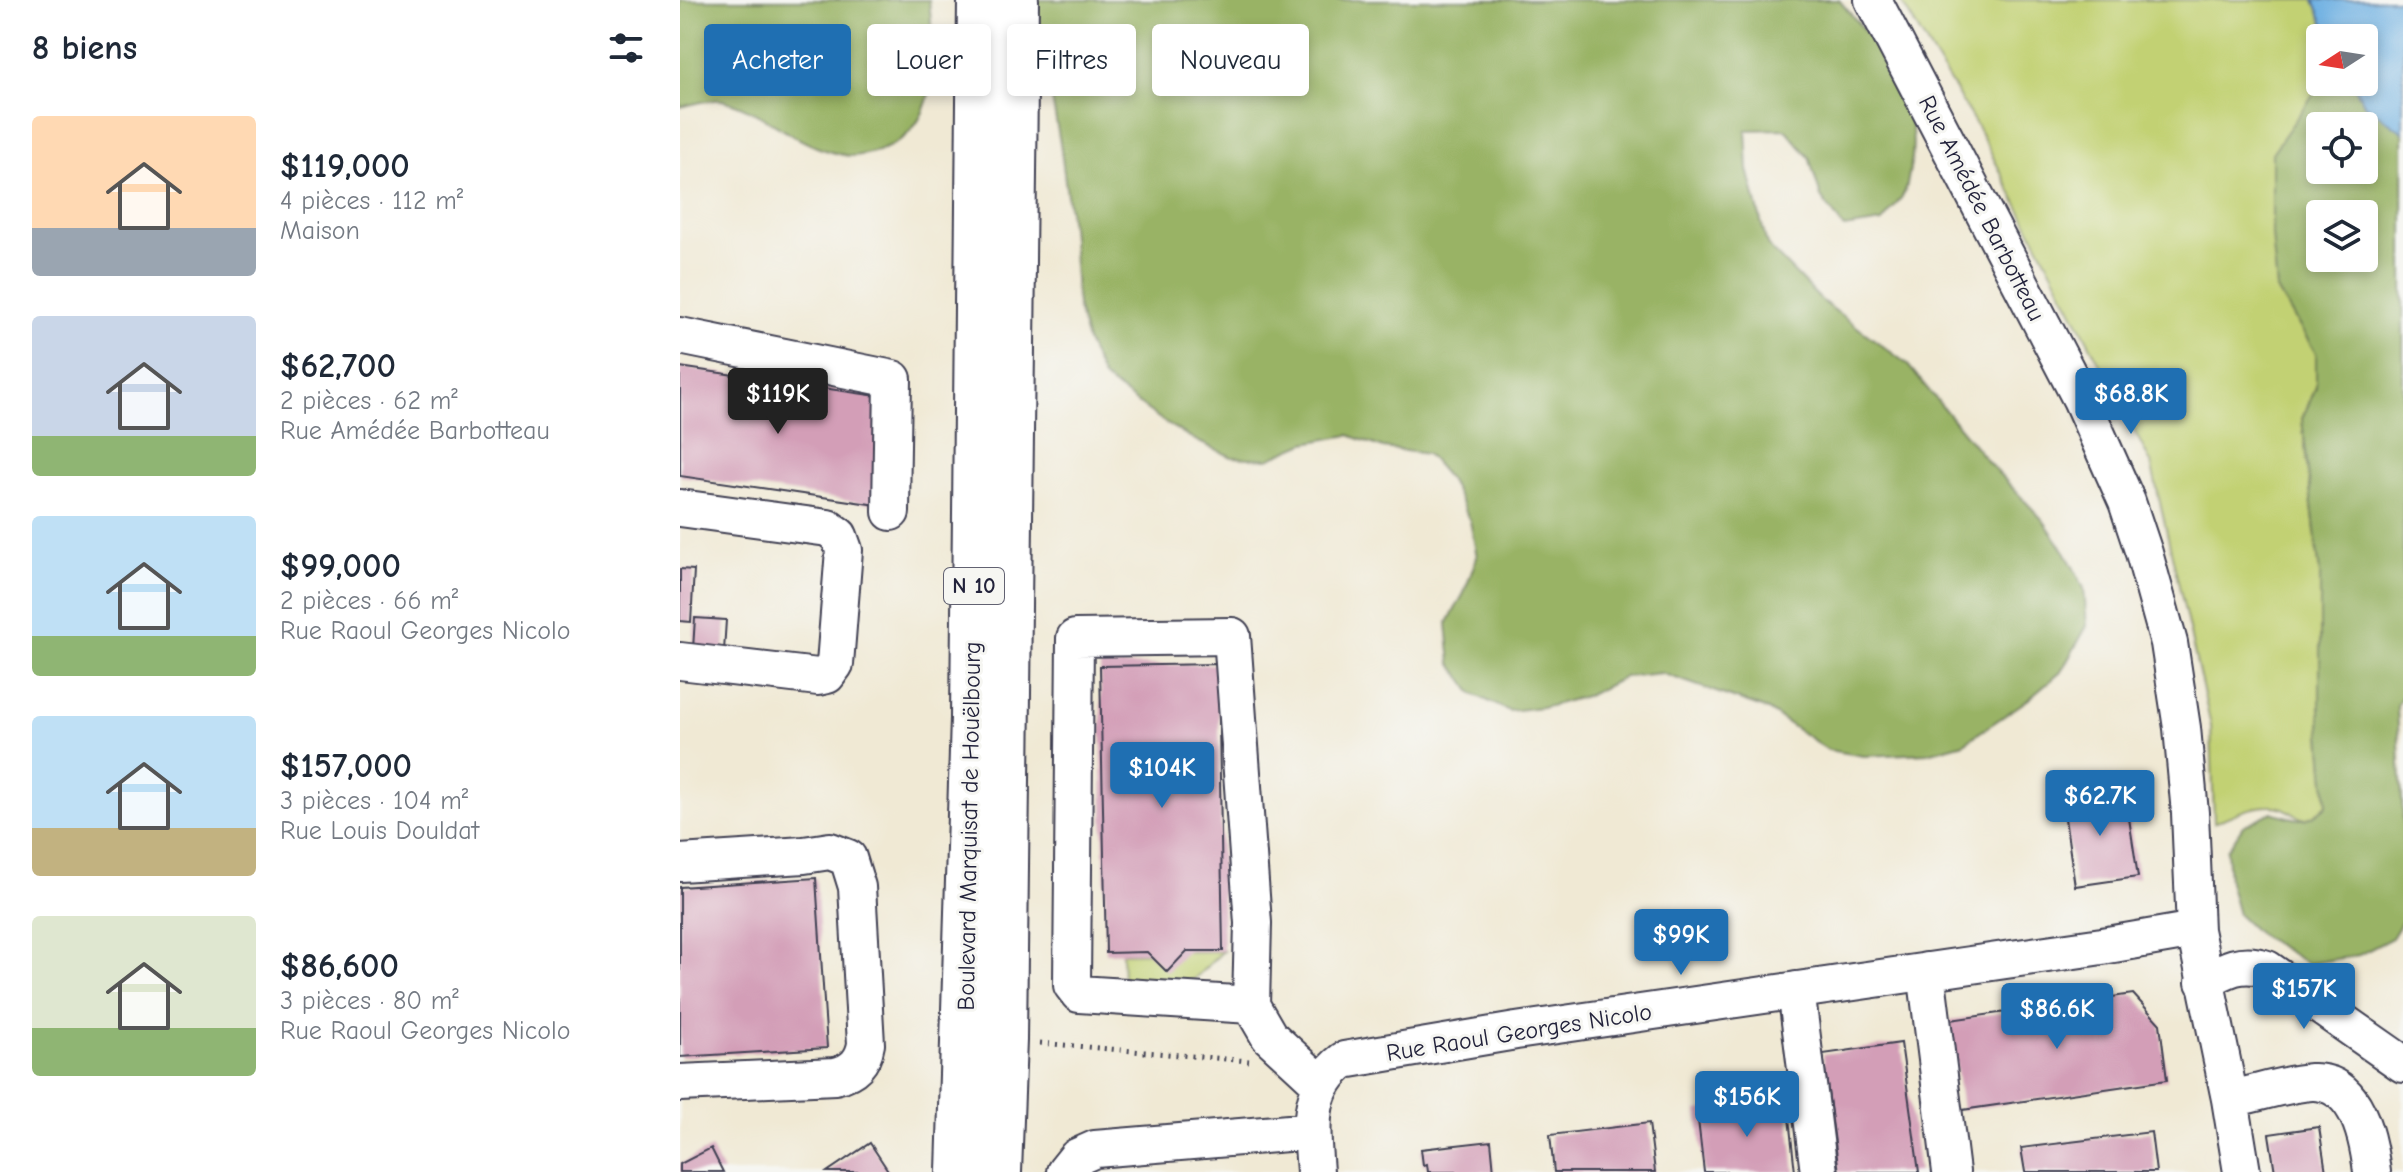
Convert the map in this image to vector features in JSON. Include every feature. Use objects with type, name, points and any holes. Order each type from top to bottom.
[{"type":"main road","name":"Boulevard Marquisat de Houëlbourg","points":[[959,1172],[973,718],[980,0]]},
{"type":"main road","name":"Boulevard Marquisat de Houëlbourg","points":[[999,1172],[1004,1040],[1016,0]]},
{"type":"street","name":"Rue Amédée Barbotteau","points":[[1873,0],[2081,399],[2127,502],[2169,643],[2190,813],[2195,930],[2242,1172]]},
{"type":"street","points":[[680,336],[893,379],[891,512]]},
{"type":"street","points":[[680,508],[828,528],[839,536],[844,550],[835,664],[827,675],[818,677],[680,661]]},
{"type":"street","points":[[1251,1005],[1079,994],[1072,985],[1075,638],[1232,636],[1253,923],[1251,1005],[1269,1036],[1311,1076],[1315,1172]]},
{"type":"street","points":[[680,863],[830,851],[848,858],[857,887],[866,1044],[860,1063],[845,1074],[680,1083]]},
{"type":"street","name":"Rue Raoul Georges Nicolo","points":[[1311,1076],[1329,1072],[1344,1060],[1374,1054],[2195,930]]},
{"type":"street","points":[[2204,982],[2233,966],[2256,965],[2397,1052]]},
{"type":"street","points":[[1926,971],[1951,1172]]},
{"type":"street","points":[[1796,990],[1819,1172]]},
{"type":"street","points":[[2230,1099],[2311,1082],[2335,1088],[2359,1115],[2372,1172]]},
{"type":"street","points":[[1065,1172],[1077,1157],[1095,1149],[1312,1131]]},
{"type":"path","points":[[1004,1040],[1311,1076]]},
{"type":"green space","points":[[680,0],[929,0],[931,24],[867,24],[867,96],[928,96],[916,125],[901,139],[881,150],[852,156],[831,152],[796,138],[748,110],[722,100],[680,107]]},
{"type":"green space","points":[[1034,0],[1839,0],[1883,57],[1904,99],[1911,122],[1913,145],[1906,187],[1882,222],[1844,228],[1821,197],[1809,157],[1785,129],[1746,130],[1748,169],[1767,245],[1821,300],[1907,364],[1988,462],[2043,520],[2066,553],[2084,588],[2087,626],[2061,672],[2029,699],[1964,743],[1928,753],[1864,756],[1828,750],[1768,710],[1661,673],[1624,677],[1589,695],[1550,706],[1509,711],[1473,694],[1451,663],[1447,624],[1464,593],[1477,557],[1470,521],[1451,482],[1427,454],[1383,448],[1349,435],[1305,443],[1268,459],[1232,457],[1167,424],[1103,378],[1087,342],[1077,305],[1071,225],[1051,96],[1136,96],[1136,24],[1038,24]]},
{"type":"green space","points":[[1900,0],[2314,0],[2324,24],[2306,24],[2306,96],[2313,96],[2306,112],[2277,290],[2316,353],[2316,387],[2302,419],[2320,574],[2320,721],[2327,805],[2309,818],[2280,807],[2263,806],[2214,823],[2211,726],[2151,463],[1978,128]]},
{"type":"green space","points":[[2312,96],[2360,96],[2364,104],[2375,112],[2306,112],[2306,184],[2378,184],[2378,114],[2403,132],[2403,694],[2397,706],[2403,820],[2403,920],[2392,938],[2359,955],[2308,964],[2257,933],[2238,915],[2229,882],[2227,850],[2243,826],[2272,812],[2302,819],[2313,816],[2327,805],[2320,721],[2320,574],[2302,419],[2316,387],[2316,353],[2277,290],[2272,235],[2272,153]]},
{"type":"green space","points":[[1223,951],[1193,980],[1123,981],[1122,953]]},
{"type":"water","points":[[2314,0],[2403,0],[2403,132],[2364,104],[2360,96],[2378,96],[2378,24],[2324,24]]},
{"type":"building","points":[[680,367],[877,396],[877,505],[680,476]]},
{"type":"building","points":[[680,569],[694,570],[691,622],[680,621]]},
{"type":"building","points":[[695,618],[726,620],[724,651],[693,649]]},
{"type":"building","points":[[1218,664],[1223,951],[1187,951],[1167,972],[1147,952],[1106,953],[1100,666]]},
{"type":"building","points":[[2099,792],[2100,795],[2125,792],[2138,877],[2075,886],[2062,798]]},
{"type":"building","points":[[816,878],[827,1048],[680,1057],[680,887]]},
{"type":"building","points":[[2133,994],[2160,1024],[2167,1080],[1962,1110],[1950,1020]]},
{"type":"building","points":[[1901,1043],[1919,1172],[1839,1172],[1823,1054]]},
{"type":"building","points":[[1787,1100],[1795,1172],[1704,1172],[1697,1111]]},
{"type":"building","points":[[1649,1123],[1655,1172],[1554,1172],[1550,1135]]},
{"type":"building","points":[[2319,1127],[2326,1172],[2275,1172],[2269,1134]]},
{"type":"building","points":[[2151,1132],[2156,1172],[2025,1172],[2021,1148]]},
{"type":"building","points":[[1491,1141],[1494,1172],[1428,1172],[1427,1164],[1423,1165],[1421,1149]]},
{"type":"building","points":[[870,1143],[889,1172],[827,1172]]},
{"type":"building","points":[[711,1148],[723,1172],[680,1172],[680,1164]]}]
